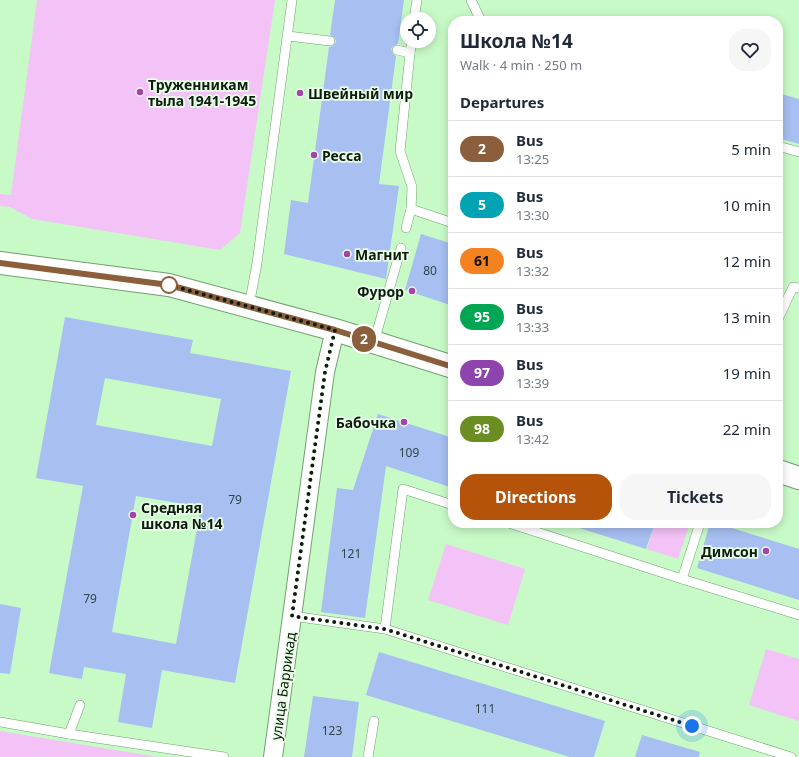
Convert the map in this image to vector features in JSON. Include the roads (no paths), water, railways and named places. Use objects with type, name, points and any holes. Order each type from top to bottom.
[{"type":"main road","points":[[0,263],[169,285],[335,330],[448,366]]},
{"type":"main road","points":[[783,473],[799,478]]},
{"type":"street","name":"улица Баррикад","points":[[273,757],[325,372],[335,330]]},
{"type":"lane","points":[[249,306],[257,262],[292,0]]},
{"type":"lane","points":[[415,12],[417,0]]},
{"type":"lane","points":[[471,0],[479,16]]},
{"type":"lane","points":[[288,36],[330,41]]},
{"type":"lane","points":[[406,228],[411,209],[412,187],[400,151],[411,48]]},
{"type":"lane","points":[[397,50],[410,53]]},
{"type":"lane","points":[[783,147],[799,152]]},
{"type":"lane","points":[[411,209],[448,221]]},
{"type":"lane","points":[[374,342],[400,248]]},
{"type":"lane","points":[[783,308],[793,287],[799,288]]},
{"type":"lane","points":[[385,629],[402,489],[448,503]]},
{"type":"lane","points":[[524,528],[799,616]]},
{"type":"lane","points":[[682,579],[698,528]]},
{"type":"lane","points":[[292,616],[385,629],[791,757]]},
{"type":"lane","points":[[69,734],[80,705]]},
{"type":"lane","points":[[368,757],[374,721]]},
{"type":"lane","points":[[0,722],[69,734],[224,757]]},
{"type":"place","name":"Труженникам тыла 1941-1945","points":[[140,92]]},
{"type":"place","name":"Швейный мир","points":[[300,93]]},
{"type":"place","name":"Ресса","points":[[314,155]]},
{"type":"place","name":"Магнит","points":[[347,254]]},
{"type":"place","name":"Фурор","points":[[412,291]]},
{"type":"place","name":"Бабочка","points":[[404,422]]},
{"type":"place","name":"Средняя школа №14","points":[[133,515]]},
{"type":"place","name":"Димсон","points":[[766,551]]}]
